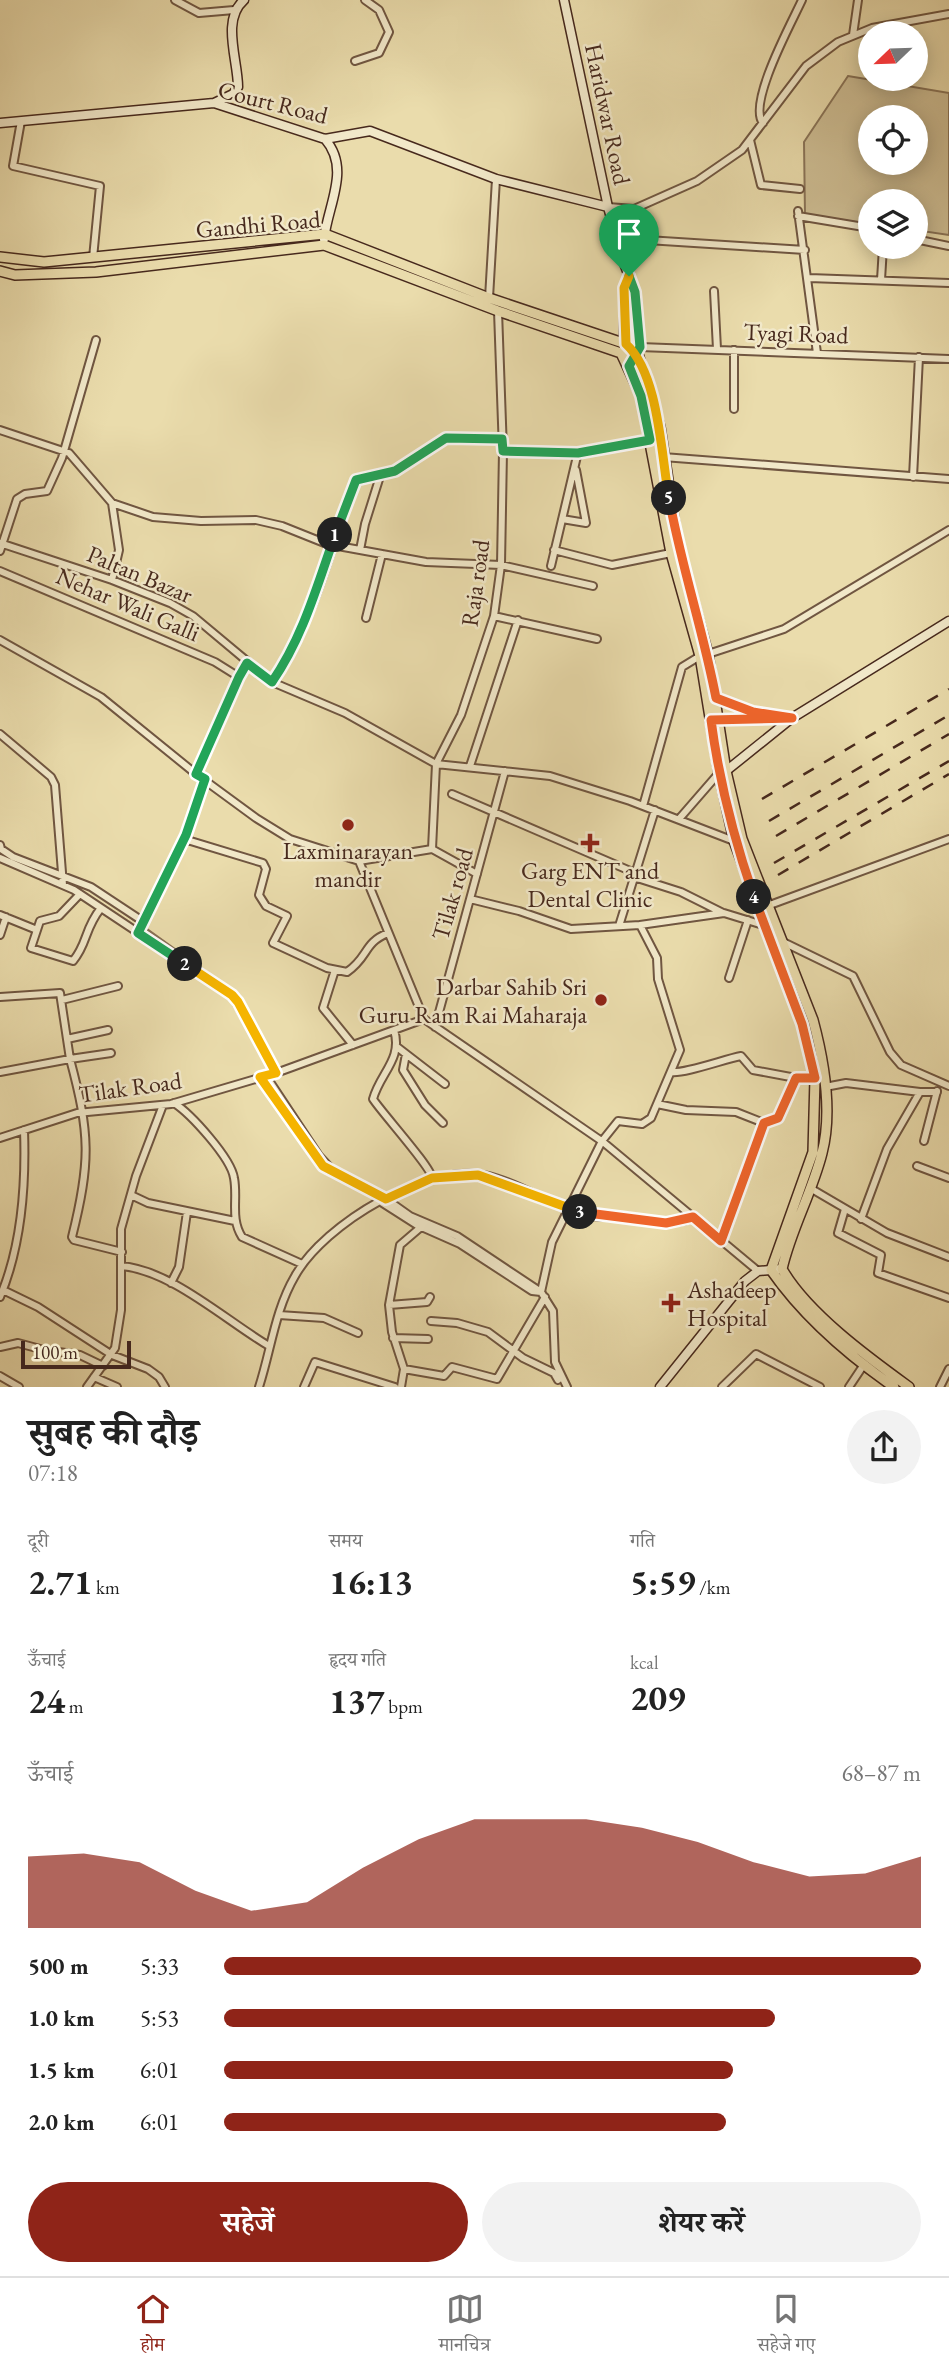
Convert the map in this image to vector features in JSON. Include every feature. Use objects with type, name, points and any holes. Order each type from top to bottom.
[{"type":"main road","name":"Gandhi Road","points":[[0,257],[44,262],[325,233],[489,298],[626,344]]},
{"type":"main road","name":"Gandhi Road","points":[[0,271],[15,275],[96,272],[324,245],[498,312],[621,354]]},
{"type":"main road","points":[[626,344],[639,351],[660,427],[678,546],[716,698],[715,720]]},
{"type":"main road","points":[[621,354],[641,396],[671,553],[704,655],[734,841],[763,925],[775,941],[813,1020],[825,1087],[823,1151],[782,1269],[802,1296],[867,1357],[909,1387]]},
{"type":"main road","points":[[723,772],[742,839],[767,906],[815,1078],[813,1152],[771,1270],[788,1294],[863,1366],[894,1387]]},
{"type":"street","points":[[175,0],[199,13],[234,10]]},
{"type":"street","points":[[214,103],[233,94],[238,87],[232,24],[234,10],[244,0]]},
{"type":"street","points":[[368,2],[380,0]]},
{"type":"street","name":"Haridwar Road","points":[[564,0],[608,207],[635,292],[639,351]]},
{"type":"street","points":[[763,123],[758,112],[778,47],[802,0]]},
{"type":"street","points":[[853,35],[858,0]]},
{"type":"street","points":[[355,61],[379,53],[389,32],[379,10],[368,2]]},
{"type":"street","points":[[608,207],[634,209],[697,181],[742,150],[806,66],[838,42],[894,23],[949,14]]},
{"type":"street","name":"Court Road","points":[[0,123],[214,103],[325,139],[370,131],[496,179],[608,207]]},
{"type":"street","points":[[21,121],[13,166],[100,186],[93,258]]},
{"type":"street","points":[[324,245],[339,169],[335,150],[325,139]]},
{"type":"street","points":[[750,140],[761,185],[800,189]]},
{"type":"street","points":[[489,298],[496,179]]},
{"type":"street","points":[[817,353],[809,278],[798,213],[858,226]]},
{"type":"street","points":[[617,238],[805,250]]},
{"type":"street","points":[[928,242],[949,246]]},
{"type":"street","points":[[881,280],[882,259]]},
{"type":"street","name":"Haridwar Road","points":[[626,344],[624,288],[629,276]]},
{"type":"street","points":[[809,278],[949,283]]},
{"type":"street","points":[[714,291],[717,349]]},
{"type":"street","name":"Raja road","points":[[432,849],[436,764],[461,715],[494,616],[501,565],[503,451],[498,312]]},
{"type":"street","points":[[1,546],[17,499],[25,494],[47,491],[64,450],[96,340]]},
{"type":"street","points":[[621,354],[626,344]]},
{"type":"street","name":"Tyagi Road","points":[[639,351],[717,349],[949,359]]},
{"type":"street","points":[[734,350],[734,409]]},
{"type":"street","points":[[629,366],[639,351]]},
{"type":"street","points":[[913,477],[919,357]]},
{"type":"street","points":[[0,430],[64,450],[112,503],[153,516],[201,521],[256,520],[282,526],[332,545],[426,562],[501,565],[593,586]]},
{"type":"street","points":[[272,682],[288,659],[307,617],[354,482],[395,471],[446,438],[502,439]]},
{"type":"street","points":[[503,451],[578,453],[650,440]]},
{"type":"street","points":[[551,566],[578,453]]},
{"type":"street","points":[[663,457],[949,479]]},
{"type":"street","points":[[562,519],[586,523],[575,465]]},
{"type":"street","points":[[360,550],[365,524],[382,473]]},
{"type":"street","points":[[112,503],[119,544],[113,580]]},
{"type":"street","points":[[643,806],[682,667],[704,655],[784,629],[949,530]]},
{"type":"street","name":"Paltan Bazar","points":[[1,546],[113,580],[193,616],[272,682],[345,713],[436,764]]},
{"type":"street","points":[[554,550],[612,565],[671,553]]},
{"type":"street","points":[[366,618],[382,554]]},
{"type":"street","name":"Nehar Wali Galli","points":[[0,571],[215,662],[239,677]]},
{"type":"street","points":[[494,616],[597,639]]},
{"type":"street","points":[[470,766],[519,620]]},
{"type":"street","points":[[678,819],[723,772],[792,718],[949,621]]},
{"type":"street","points":[[0,640],[101,697],[196,774],[290,839],[359,861],[432,849],[477,874]]},
{"type":"street","points":[[196,774],[247,663]]},
{"type":"street","points":[[716,698],[753,712],[792,718]]},
{"type":"street","points":[[715,720],[792,718]]},
{"type":"street","points":[[0,734],[51,776],[55,785],[63,885]]},
{"type":"street","points":[[436,764],[550,776],[655,810],[734,841]]},
{"type":"street","name":"Tilak road","points":[[435,1027],[505,771]]},
{"type":"street","points":[[138,933],[184,839],[205,779]]},
{"type":"street","points":[[453,794],[495,815],[681,892],[724,913],[763,925]]},
{"type":"street","points":[[619,926],[655,810]]},
{"type":"street","points":[[767,906],[949,838]]},
{"type":"street","points":[[184,839],[263,863],[266,869],[259,895],[266,906],[287,916],[273,943],[335,970],[349,971],[363,958],[371,941],[388,933]]},
{"type":"street","points":[[0,845],[1,849],[13,857],[92,887],[144,922]]},
{"type":"street","points":[[0,858],[79,894],[232,995],[276,1073]]},
{"type":"street","points":[[359,861],[424,1019],[602,1141],[758,1272]]},
{"type":"street","points":[[79,894],[59,916],[40,921],[31,948],[73,961],[82,950],[88,924],[101,908]]},
{"type":"street","points":[[470,899],[519,911],[571,929],[640,925],[724,913]]},
{"type":"street","points":[[0,935],[3,916],[37,930]]},
{"type":"street","points":[[729,978],[748,920]]},
{"type":"street","points":[[404,1368],[444,1376],[452,1367],[497,1379],[543,1295],[552,1242],[602,1141],[618,1121],[637,1124],[647,1121],[657,1104],[680,1046],[658,979],[657,958],[640,925]]},
{"type":"street","points":[[775,941],[853,976],[890,1052],[908,1070],[949,1086]]},
{"type":"street","points":[[335,970],[323,1008],[353,1045]]},
{"type":"street","points":[[62,1000],[118,986]]},
{"type":"street","points":[[0,997],[57,993],[62,1000],[69,1059],[84,1112],[88,1147],[85,1178],[72,1237],[74,1240],[121,1252]]},
{"type":"street","name":"Tilak Road","points":[[0,1138],[84,1112],[174,1103],[276,1073],[424,1019]]},
{"type":"street","points":[[67,1039],[108,1030]]},
{"type":"street","points":[[394,1030],[397,1047],[392,1064],[385,1072],[373,1099],[410,1148],[429,1168],[432,1178]]},
{"type":"street","points":[[397,1047],[445,1084]]},
{"type":"street","points":[[0,1072],[111,1052]]},
{"type":"street","points":[[406,1054],[403,1070],[425,1105],[443,1123]]},
{"type":"street","points":[[671,1072],[683,1073],[709,1062],[741,1056],[753,1070],[796,1078],[815,1078]]},
{"type":"street","points":[[263,1077],[319,1156],[333,1171],[410,1216],[457,1236],[543,1295],[554,1316],[552,1345],[557,1369],[565,1387]]},
{"type":"street","points":[[657,1104],[686,1110],[736,1112],[764,1123],[778,1118],[796,1078]]},
{"type":"street","points":[[825,1087],[846,1083],[920,1093],[937,1092]]},
{"type":"street","points":[[924,1141],[940,1083]]},
{"type":"street","points":[[861,1219],[887,1149],[920,1093]]},
{"type":"street","points":[[174,1103],[191,1114],[232,1172],[235,1221],[242,1237],[302,1264]]},
{"type":"street","points":[[87,1387],[112,1354],[121,1310],[121,1229],[163,1105]]},
{"type":"street","points":[[721,1241],[764,1123]]},
{"type":"street","points":[[0,1297],[10,1271],[23,1202],[24,1130]]},
{"type":"street","points":[[917,1166],[949,1178]]},
{"type":"street","points":[[259,1387],[279,1315],[293,1279],[310,1252],[383,1201],[432,1178],[490,1176],[569,1209],[594,1216],[623,1216],[666,1223],[693,1217]]},
{"type":"street","points":[[810,1188],[887,1233],[949,1257]]},
{"type":"street","points":[[131,1195],[148,1203],[235,1221]]},
{"type":"street","points":[[383,1201],[421,1227],[460,1244],[518,1283],[543,1295]]},
{"type":"street","points":[[845,1209],[838,1233],[881,1255],[878,1273],[949,1298]]},
{"type":"street","points":[[171,1283],[179,1267],[187,1212]]},
{"type":"street","points":[[401,1387],[404,1368],[393,1338],[389,1305],[400,1245],[421,1227]]},
{"type":"street","points":[[121,1266],[150,1272],[171,1283],[269,1346]]},
{"type":"street","points":[[665,1385],[745,1281],[758,1272],[782,1269]]},
{"type":"street","points":[[3,1290],[38,1307],[112,1354],[148,1369],[159,1377],[165,1387]]},
{"type":"street","points":[[389,1305],[425,1302],[430,1297]]},
{"type":"street","points":[[279,1315],[324,1318],[358,1333]]},
{"type":"street","points":[[430,1321],[457,1323],[488,1332],[512,1350],[554,1373],[565,1387]]},
{"type":"street","points":[[393,1338],[428,1339]]},
{"type":"street","points":[[0,1347],[18,1343],[80,1355],[103,1366]]},
{"type":"street","points":[[722,1387],[756,1354],[820,1387]]},
{"type":"street","points":[[304,1387],[314,1362],[395,1387]]},
{"type":"street","points":[[849,1387],[863,1366]]},
{"type":"street","points":[[940,1387],[949,1369]]},
{"type":"street","points":[[0,1376],[19,1387]]},
{"type":"street","points":[[94,1377],[117,1387]]},
{"type":"shaded area","points":[[848,76],[858,78],[858,91],[928,89],[949,93],[949,235],[928,232],[928,189],[858,189],[858,222],[805,215],[804,142]]},
{"type":"waterway","points":[[13,860],[30,867]]},
{"type":"waterway","points":[[109,902],[240,996],[271,1054]]},
{"type":"railway","points":[[762,799],[949,689]]},
{"type":"railway","points":[[769,821],[949,715]]},
{"type":"railway","points":[[776,836],[949,734]]},
{"type":"railway","points":[[774,863],[949,761]]},
{"type":"railway","points":[[778,875],[949,774]]},
{"type":"place","name":"Laxminarayan mandir","points":[[348,825]]},
{"type":"place","name":"Garg ENT and Dental Clinic","points":[[590,843]]},
{"type":"place","name":"Darbar Sahib Sri Guru Ram Rai Maharaja","points":[[601,1000]]},
{"type":"place","name":"Ashadeep Hospital","points":[[671,1303]]},
{"type":"route","points":[[629,276],[624,288],[626,344],[638,354],[660,427],[667,488],[678,546],[708,654],[716,698],[753,712],[792,718],[711,720],[716,760],[734,841],[802,1024],[815,1078],[796,1078],[777,1120],[764,1123],[721,1241],[693,1217],[683,1222],[666,1223],[623,1216],[594,1216],[569,1209],[490,1176],[432,1178],[386,1199],[323,1166],[260,1077],[276,1073],[238,1002],[232,995],[138,933],[186,835],[205,779],[196,774],[239,677],[247,663],[272,682],[288,659],[307,617],[356,480],[395,471],[439,440],[446,438],[502,439],[503,451],[578,453],[650,440],[641,396],[629,366],[638,354],[640,347],[635,292],[629,276]]}]
